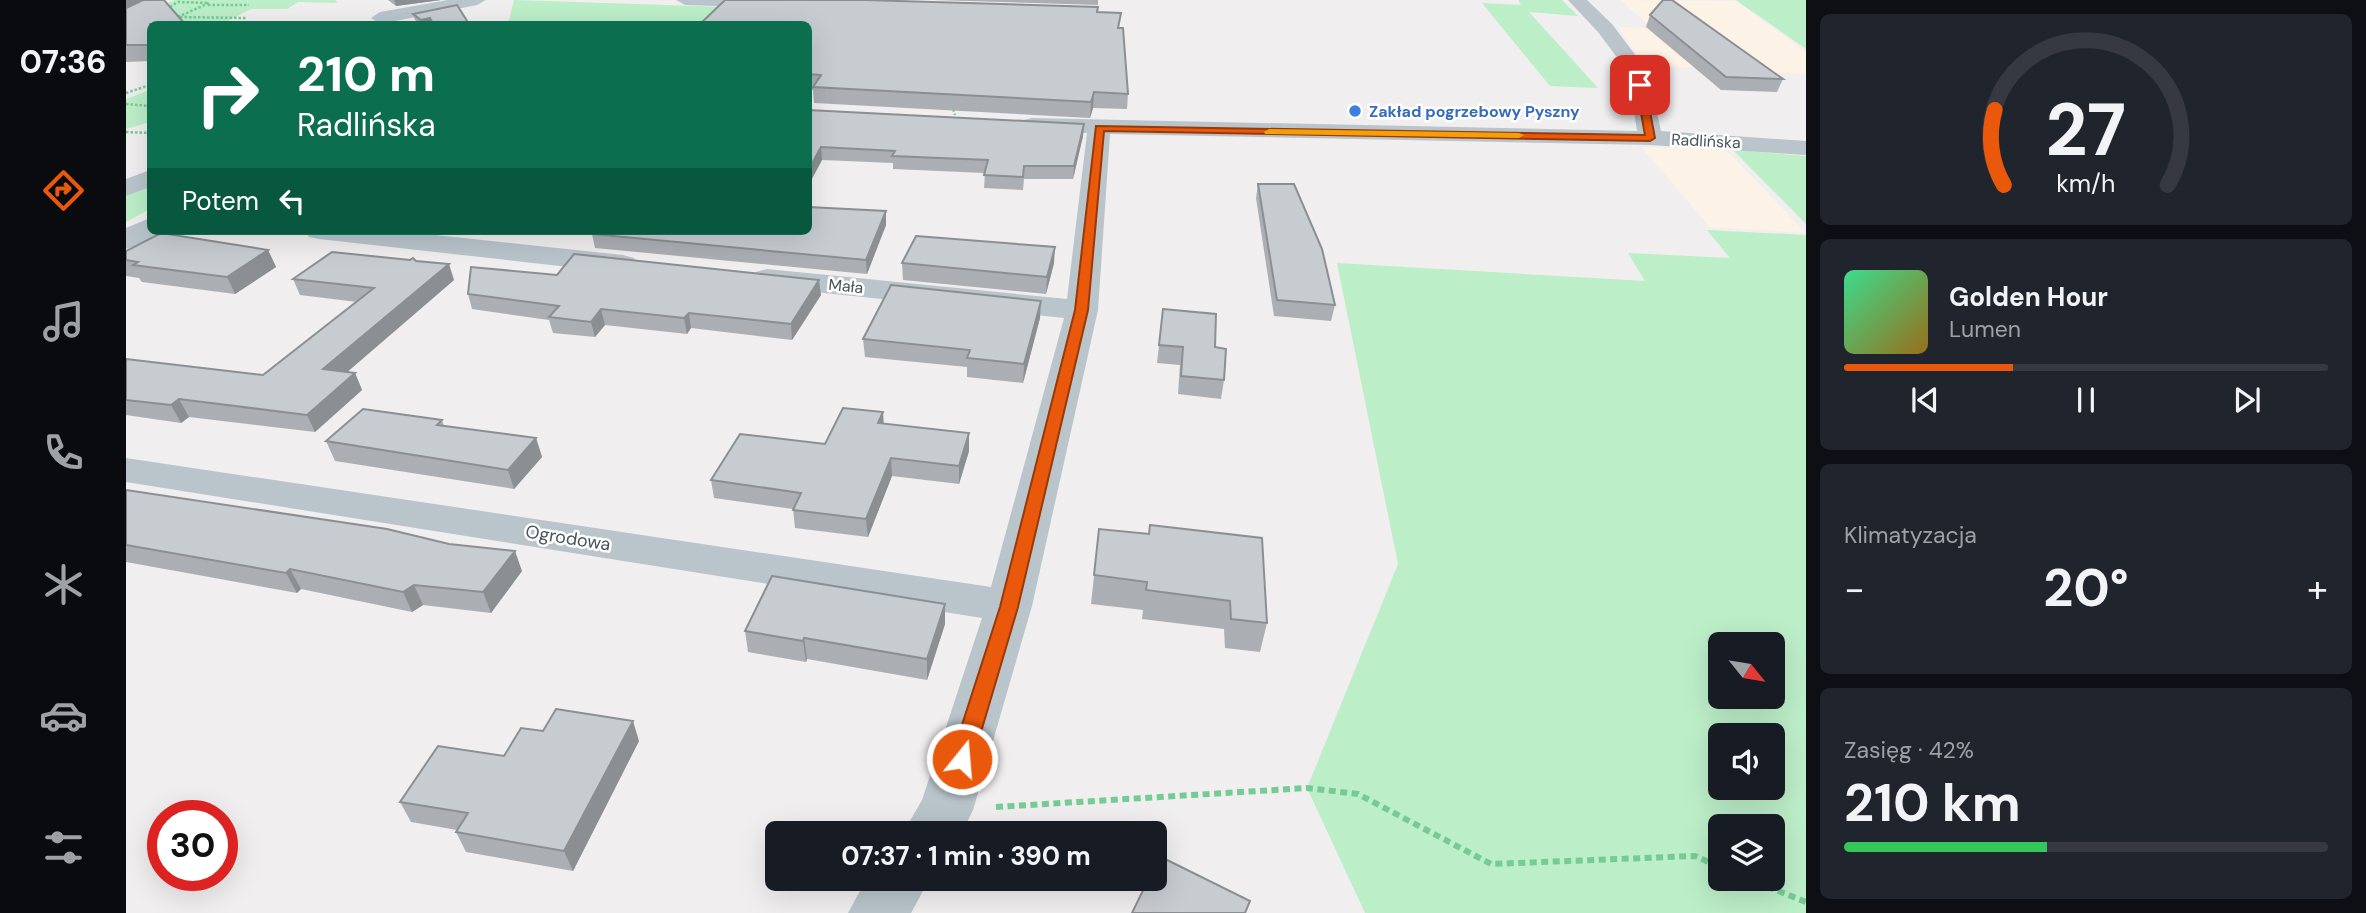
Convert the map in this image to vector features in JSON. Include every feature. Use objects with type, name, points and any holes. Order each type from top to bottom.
[{"type":"street","points":[[378,16],[477,0]]},
{"type":"street","points":[[688,0],[785,2]]},
{"type":"street","points":[[1577,0],[1605,28],[1637,72],[1650,138]]},
{"type":"street","name":"Radlińska","points":[[1007,124],[1650,138],[1806,148]]},
{"type":"street","points":[[939,821],[1009,607],[1082,310],[1099,128]]},
{"type":"street","points":[[126,188],[147,179]]},
{"type":"street","points":[[126,240],[147,228]]},
{"type":"street","points":[[357,235],[649,266]]},
{"type":"street","name":"Mała","points":[[743,276],[1082,310]]},
{"type":"street","name":"Ogrodowa","points":[[126,470],[1009,607]]},
{"type":"street","points":[[878,913],[892,891]]},
{"type":"path","points":[[167,8],[178,2],[209,2],[171,20]]},
{"type":"path","points":[[204,5],[249,5]]},
{"type":"path","points":[[178,18],[246,18]]},
{"type":"path","points":[[126,93],[147,86]]},
{"type":"path","points":[[948,94],[955,115]]},
{"type":"path","points":[[126,104],[147,106]]},
{"type":"path","points":[[126,132],[147,133]]},
{"type":"path","points":[[939,821],[1307,789],[1358,794],[1491,864],[1695,856],[1708,862]]},
{"type":"path","points":[[1778,891],[1806,902]]},
{"type":"shaded area","points":[[1620,0],[1736,1],[1806,52],[1806,74],[1644,65],[1618,27],[1652,28]]},
{"type":"shaded area","points":[[1641,147],[1720,149],[1728,152],[1806,233],[1710,227]]},
{"type":"green space","points":[[174,0],[335,0],[338,3],[298,2],[287,9],[251,9],[228,21],[147,21],[147,24],[126,24]]},
{"type":"green space","points":[[514,0],[727,7],[713,21],[509,21]]},
{"type":"green space","points":[[1518,0],[1562,0],[1578,16],[1529,12],[1598,88],[1550,86],[1482,3],[1521,5]]},
{"type":"green space","points":[[1736,0],[1806,0],[1806,49]]},
{"type":"green space","points":[[147,91],[147,123],[126,129],[126,99]]},
{"type":"green space","points":[[1733,150],[1806,156],[1806,224]]},
{"type":"green space","points":[[147,187],[147,211],[126,222],[126,195]]},
{"type":"green space","points":[[1707,230],[1806,235],[1806,913],[1365,913],[1307,788],[1398,564],[1337,263],[1645,281],[1628,253],[1730,258]]},
{"type":"building","points":[[143,0],[164,0],[182,21],[147,21],[147,45],[126,45],[126,8]]},
{"type":"building","points":[[725,0],[865,0],[1098,7],[1097,12],[1121,13],[1118,28],[1123,28],[1128,94],[1094,92],[1091,102],[813,87],[821,75],[812,74],[812,21],[703,21]]},
{"type":"building","points":[[1663,0],[1672,0],[1783,79],[1726,77],[1650,15]]},
{"type":"building","points":[[457,5],[467,21],[432,21],[430,18],[421,20],[413,14]]},
{"type":"building","points":[[812,110],[1084,124],[1074,166],[1024,166],[1023,177],[984,175],[988,160],[892,156],[895,151],[821,147],[812,164]]},
{"type":"building","points":[[1258,184],[1294,184],[1322,249],[1335,305],[1277,300]]},
{"type":"building","points":[[812,207],[886,211],[866,260],[603,235],[812,235]]},
{"type":"building","points":[[157,235],[174,235],[268,250],[227,277],[133,265],[138,262],[126,260],[126,251]]},
{"type":"building","points":[[916,236],[1055,247],[1047,277],[902,263]]},
{"type":"building","points":[[332,252],[410,260],[413,258],[416,261],[449,264],[323,369],[355,373],[307,415],[179,399],[171,405],[126,400],[126,359],[263,375],[374,288],[293,279]]},
{"type":"building","points":[[574,254],[819,280],[791,324],[689,313],[684,318],[601,309],[591,322],[549,317],[559,306],[468,294],[471,267],[557,275]]},
{"type":"building","points":[[891,285],[1041,301],[1024,364],[967,358],[970,350],[863,339]]},
{"type":"building","points":[[1163,309],[1216,314],[1215,347],[1226,349],[1224,380],[1181,376],[1183,347],[1159,345]]},
{"type":"building","points":[[843,408],[883,412],[878,423],[969,433],[959,466],[891,458],[866,519],[793,510],[801,493],[711,480],[740,434],[825,444]]},
{"type":"building","points":[[363,409],[442,420],[437,425],[536,438],[508,470],[326,441]]},
{"type":"building","points":[[126,490],[387,529],[449,544],[515,551],[483,592],[414,585],[403,592],[290,569],[286,573],[126,545]]},
{"type":"building","points":[[1150,525],[1262,538],[1267,623],[1231,619],[1230,601],[1146,590],[1147,582],[1094,575],[1099,529],[1149,534]]},
{"type":"building","points":[[772,576],[945,604],[927,659],[745,631]]},
{"type":"building","points":[[556,709],[633,721],[564,851],[456,832],[468,813],[400,802],[438,746],[504,756],[521,728],[543,731]]},
{"type":"building","points":[[1167,860],[1250,901],[1245,913],[1132,913],[1143,891],[1167,891]]},
{"type":"slow traffic","points":[[1269,132],[1519,135]]},
{"type":"place","name":"Zakład pogrzebowy Pyszny","points":[[1355,111]]},
{"type":"route","points":[[962,759],[1009,607],[1082,310],[1099,128],[1650,138],[1640,85]]}]
